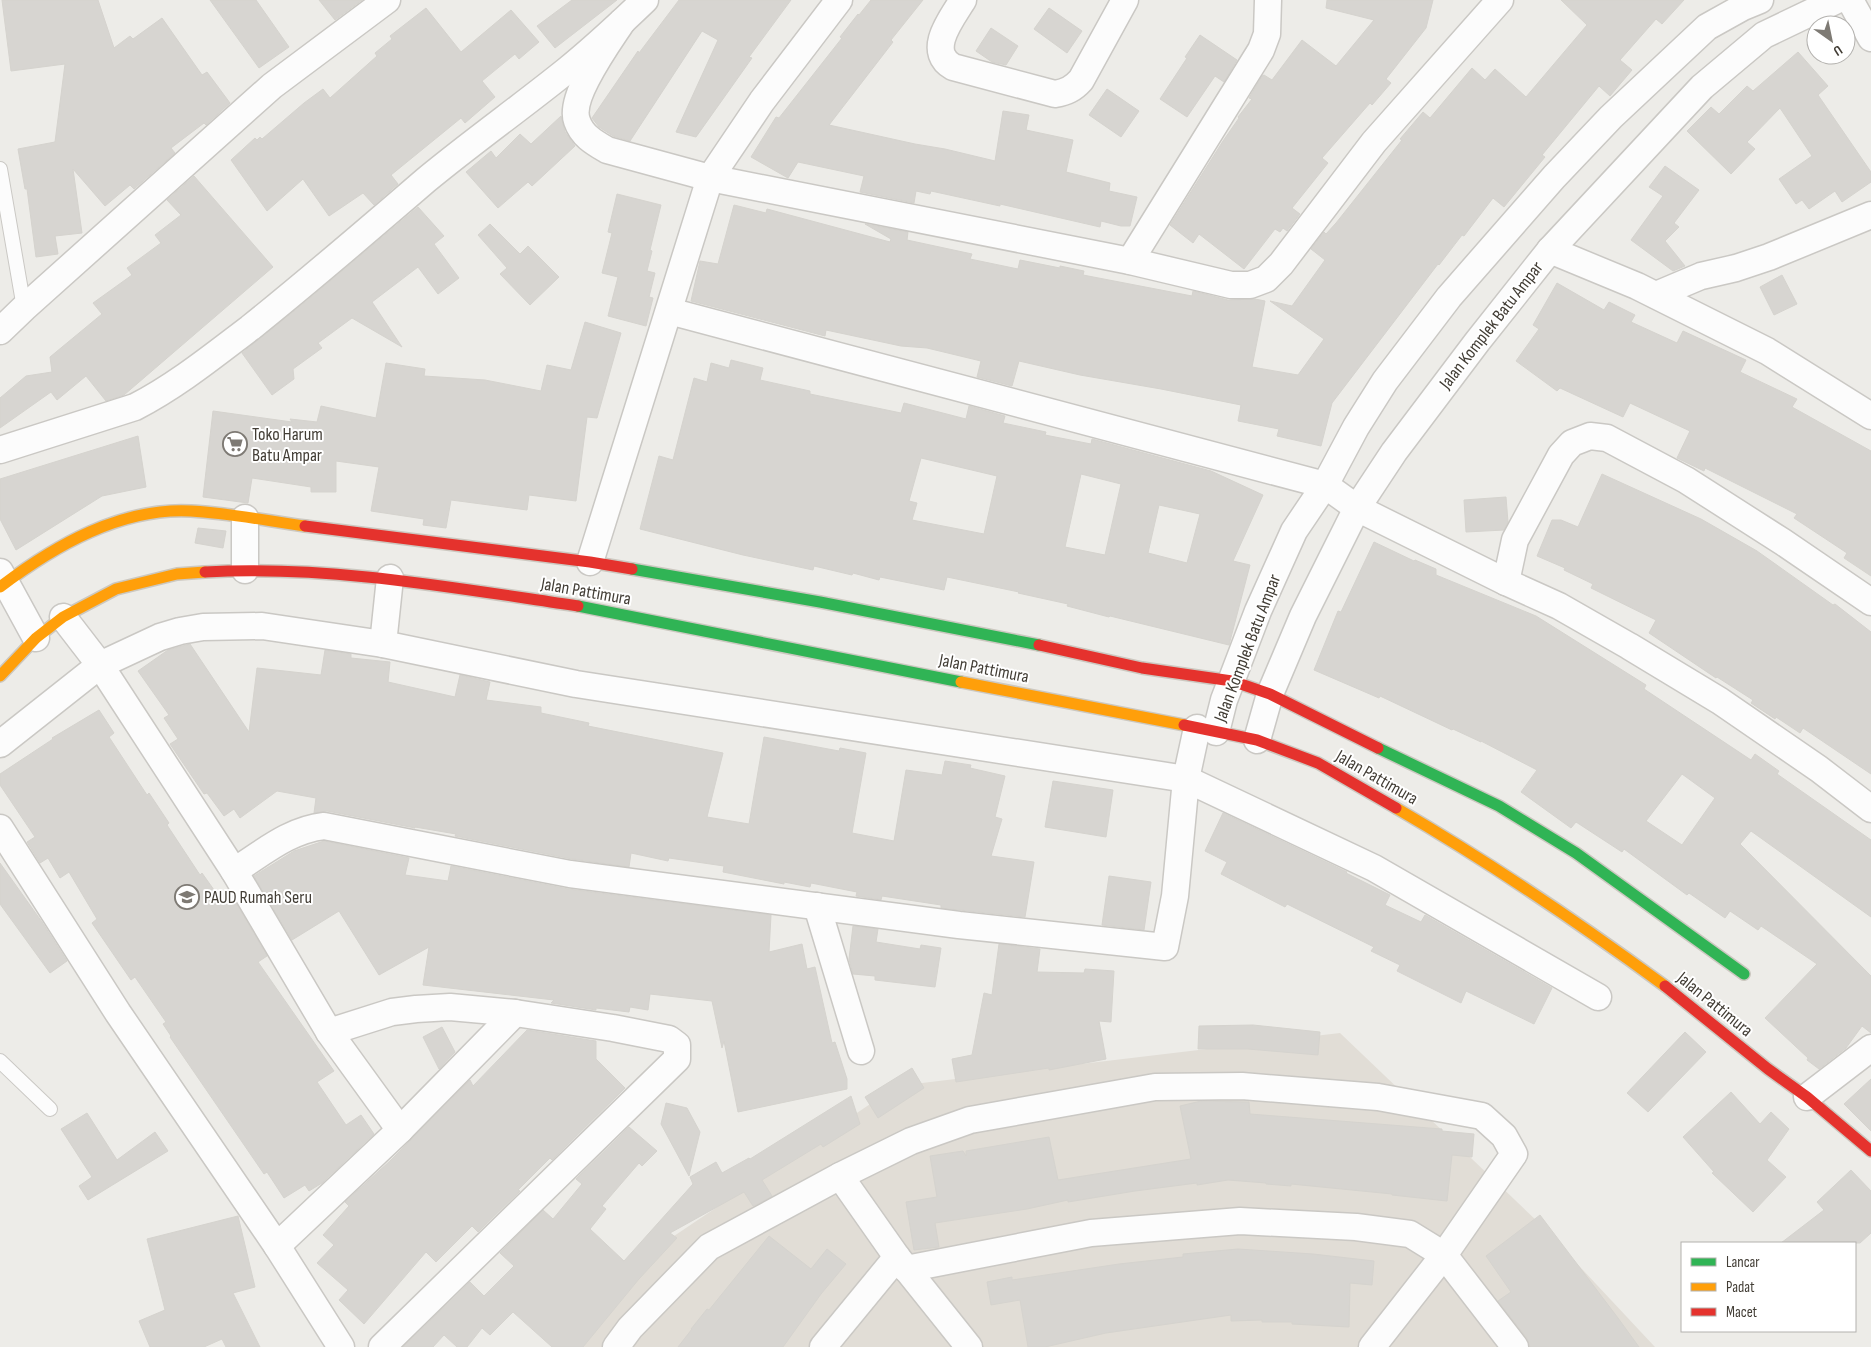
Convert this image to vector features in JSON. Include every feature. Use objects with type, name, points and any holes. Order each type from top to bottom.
[{"type":"street","points":[[0,332],[24,308],[272,86],[387,0]]},
{"type":"street","points":[[0,450],[134,406],[155,396],[182,378],[281,303],[427,179],[566,71],[644,0]]},
{"type":"street","points":[[590,562],[710,178],[762,101],[839,0]]},
{"type":"street","points":[[963,0],[944,31],[941,43],[941,56],[946,63],[1055,94],[1066,92],[1075,87],[1081,80],[1125,0]]},
{"type":"street","points":[[1130,261],[1261,50],[1267,34],[1268,0]]},
{"type":"street","points":[[622,22],[590,72],[576,104],[576,119],[582,131],[592,141],[607,150],[710,178],[1130,261],[1231,285],[1250,284],[1266,279],[1281,264],[1374,142],[1500,0]]},
{"type":"street","name":"Jalan Komplek Batu Ampar","points":[[817,906],[968,926],[1165,947],[1175,896],[1186,779],[1206,730],[1224,700],[1258,611],[1294,531],[1324,485],[1356,426],[1385,381],[1449,297],[1554,177],[1611,116],[1707,27],[1760,0]]},
{"type":"street","name":"Jalan Komplek Batu Ampar","points":[[1257,740],[1270,694],[1303,616],[1357,508],[1400,444],[1477,342],[1550,250],[1702,87],[1764,35],[1837,0]]},
{"type":"street","points":[[1850,0],[1871,38]]},
{"type":"street","points":[[1656,295],[1701,276],[1736,268],[1769,257],[1871,215]]},
{"type":"street","points":[[1550,250],[1656,295],[1767,351],[1871,416]]},
{"type":"street","points":[[669,311],[1324,485],[1357,508],[1506,582],[1559,606],[1720,701],[1819,769],[1871,809]]},
{"type":"street","points":[[1506,582],[1515,540],[1561,455],[1572,442],[1590,436],[1607,438],[1686,480],[1871,602]]},
{"type":"street","points":[[36,638],[2,580],[76,539],[129,518],[171,511],[208,513],[590,562],[820,602],[1035,644],[1142,668],[1232,681],[1270,694],[1415,767],[1499,806],[1576,854],[1744,974]]},
{"type":"street","points":[[245,518],[245,570]]},
{"type":"street","name":"Jalan Pattimura","points":[[0,676],[36,638],[64,617],[116,589],[177,574],[245,570],[390,578],[584,607],[1257,740],[1318,763],[1456,843],[1597,936],[1668,988],[1768,1069],[1807,1097],[1871,1151]]},
{"type":"street","points":[[383,644],[390,578]]},
{"type":"street","points":[[64,617],[100,665],[234,871],[329,1032],[400,1130]]},
{"type":"street","points":[[0,744],[100,665],[160,637],[203,627],[262,626],[383,644],[576,684],[1186,779],[1374,868],[1598,997]]},
{"type":"street","points":[[234,871],[293,833],[308,828],[324,826],[570,874],[817,906],[861,1051]]},
{"type":"street","points":[[0,828],[118,1013],[277,1246],[342,1347]]},
{"type":"street","points":[[329,1032],[392,1012],[450,1007],[515,1013],[669,1039],[677,1045],[677,1059],[382,1347]]},
{"type":"street","points":[[277,1246],[400,1130],[515,1013]]},
{"type":"street","points":[[1807,1097],[1871,1048]]},
{"type":"street","points":[[616,1347],[630,1328],[709,1247],[840,1176],[910,1142],[970,1120],[1155,1087],[1242,1086],[1378,1097],[1482,1116],[1504,1136],[1514,1154],[1444,1255],[1372,1347]]},
{"type":"street","points":[[840,1176],[902,1263],[969,1347]]},
{"type":"street","points":[[823,1347],[902,1263],[1091,1234],[1240,1221],[1356,1227],[1410,1234],[1444,1255],[1516,1347]]},
{"type":"lane","points":[[0,169],[24,308]]},
{"type":"lane","points":[[0,1061],[50,1109]]},
{"type":"shaded area","points":[[1340,1033],[1538,1222],[1655,1347],[552,1347],[570,1306],[897,1086]]},
{"type":"building","points":[[2,0],[98,0],[114,48],[130,36],[133,39],[162,18],[202,75],[207,72],[230,103],[206,125],[204,123],[171,148],[175,153],[134,189],[130,185],[105,206],[73,169],[82,233],[55,236],[58,254],[36,257],[27,189],[25,189],[18,149],[55,142],[65,64],[11,71]]},
{"type":"building","points":[[210,0],[256,0],[289,47],[259,68]]},
{"type":"building","points":[[319,0],[362,0],[335,20]]},
{"type":"building","points":[[572,0],[617,0],[555,48],[537,26]]},
{"type":"building","points":[[679,0],[791,0],[749,57],[752,58],[696,137],[676,132],[718,40],[702,31],[630,141],[613,136],[599,127],[592,118],[638,51],[639,53]]},
{"type":"building","points":[[871,0],[923,0],[891,40],[893,42],[829,125],[995,161],[1003,111],[1029,115],[1026,130],[1073,140],[1066,172],[1110,183],[1109,191],[1137,197],[1130,226],[1121,226],[1101,221],[1100,227],[1000,204],[1000,206],[931,191],[930,194],[916,191],[914,203],[860,192],[864,176],[798,162],[788,178],[751,157],[776,117],[779,118],[842,38],[840,37]]},
{"type":"building","points":[[1327,0],[1433,0],[1426,28],[1386,79],[1391,83],[1372,105],[1370,103],[1322,158],[1328,163],[1292,208],[1300,214],[1287,231],[1283,228],[1280,232],[1275,229],[1244,269],[1199,234],[1193,243],[1170,225],[1238,117],[1252,99],[1249,98],[1262,76],[1264,75],[1272,80],[1302,40],[1336,66],[1374,20],[1326,8]]},
{"type":"building","points":[[1561,0],[1684,0],[1662,24],[1656,19],[1620,60],[1632,70],[1610,96],[1599,86],[1542,155],[1545,157],[1504,207],[1493,198],[1464,236],[1462,235],[1438,264],[1332,403],[1321,446],[1277,436],[1279,429],[1238,421],[1241,405],[1080,375],[1019,361],[1012,386],[977,377],[981,361],[927,348],[901,346],[826,330],[825,336],[691,301],[700,261],[718,264],[734,205],[766,213],[767,209],[890,242],[891,239],[865,224],[908,232],[907,240],[972,254],[970,259],[1018,269],[1020,260],[1084,271],[1083,275],[1192,296],[1193,291],[1228,300],[1255,299],[1265,301],[1252,367],[1298,375],[1324,339],[1270,301],[1292,306],[1325,260],[1311,249],[1324,232],[1326,234],[1336,223],[1423,112],[1430,118],[1472,68],[1485,80],[1495,69],[1526,97],[1587,25]]},
{"type":"building","points":[[426,8],[461,52],[511,10],[539,42],[519,59],[515,54],[482,81],[495,97],[465,123],[461,118],[391,175],[398,184],[374,205],[363,193],[329,216],[303,179],[267,211],[231,160],[255,138],[257,140],[260,137],[262,139],[323,89],[330,98],[377,56],[375,53],[392,39],[390,36]]},
{"type":"building","points":[[1049,8],[1082,31],[1067,53],[1034,29]]},
{"type":"building","points":[[991,28],[1018,46],[1006,65],[992,62],[976,51]]},
{"type":"building","points":[[1200,35],[1237,60],[1224,82],[1215,76],[1187,117],[1160,99]]},
{"type":"building","points":[[1798,52],[1806,61],[1806,65],[1809,65],[1828,86],[1818,95],[1871,172],[1871,182],[1842,202],[1835,191],[1809,209],[1802,200],[1796,204],[1779,179],[1812,156],[1780,108],[1747,142],[1755,149],[1731,174],[1687,131],[1711,107],[1719,114],[1747,86],[1753,91]]},
{"type":"building","points":[[1107,89],[1139,111],[1121,137],[1089,115]]},
{"type":"building","points":[[561,116],[565,132],[575,146],[532,186],[528,182],[498,208],[466,172],[491,151],[496,158],[520,134],[531,144]]},
{"type":"building","points":[[1665,166],[1699,190],[1674,223],[1679,227],[1665,241],[1685,266],[1673,271],[1631,240],[1663,196],[1649,187]]},
{"type":"building","points":[[194,176],[273,267],[124,395],[106,401],[86,376],[57,400],[51,392],[0,428],[0,398],[26,376],[52,372],[50,357],[102,314],[93,303],[132,275],[127,268],[161,243],[155,235],[181,215],[167,200]]},
{"type":"building","points":[[617,194],[661,205],[647,271],[655,273],[649,297],[653,298],[646,326],[608,316],[618,277],[602,273],[612,233],[608,232]]},
{"type":"building","points":[[418,207],[444,236],[434,244],[459,278],[438,294],[418,267],[372,302],[402,347],[352,318],[318,343],[322,348],[293,369],[294,379],[272,395],[242,353]]},
{"type":"building","points":[[490,224],[520,254],[528,246],[559,277],[530,305],[500,274],[507,268],[478,235]]},
{"type":"building","points":[[1782,275],[1797,304],[1774,315],[1760,287]]},
{"type":"building","points":[[1557,283],[1604,310],[1609,302],[1635,315],[1631,322],[1677,343],[1683,331],[1746,360],[1740,372],[1797,399],[1792,407],[1871,451],[1871,576],[1844,558],[1847,553],[1794,518],[1797,514],[1705,468],[1704,471],[1677,458],[1690,431],[1630,403],[1623,417],[1560,388],[1557,391],[1516,361],[1539,329],[1533,325]]},
{"type":"building","points":[[585,322],[621,333],[597,418],[587,417],[576,501],[529,495],[527,510],[451,500],[446,528],[423,525],[424,519],[371,511],[379,467],[336,461],[336,492],[311,492],[311,487],[252,478],[248,503],[203,497],[213,411],[292,422],[290,419],[317,422],[321,406],[376,418],[386,363],[425,369],[424,376],[485,380],[541,391],[547,365],[571,370]]},
{"type":"building","points":[[731,360],[763,368],[760,380],[810,391],[810,394],[901,413],[904,403],[966,419],[969,406],[1005,416],[1003,423],[1046,432],[1045,435],[1091,444],[1092,439],[1211,471],[1263,495],[1233,561],[1250,565],[1229,645],[1109,617],[1067,606],[1068,604],[1019,592],[947,577],[944,590],[880,577],[879,580],[814,566],[813,570],[743,555],[640,529],[659,456],[673,460],[694,378],[707,382],[711,363],[729,368]],"holes":[[[921,458],[997,476],[984,534],[912,520],[917,503],[909,501]],[[1081,474],[1121,484],[1105,555],[1065,547]],[[1159,505],[1200,514],[1187,563],[1148,553]]]},
{"type":"building","points":[[138,436],[146,487],[102,496],[16,550],[0,519],[0,479]]},
{"type":"building","points":[[1602,474],[1701,519],[1757,551],[1833,605],[1835,604],[1871,632],[1871,774],[1803,728],[1800,733],[1776,717],[1775,719],[1751,703],[1753,700],[1716,678],[1649,633],[1656,620],[1591,588],[1593,584],[1564,570],[1565,568],[1537,556],[1552,520],[1561,520],[1578,527]]},
{"type":"building","points":[[1506,497],[1508,522],[1504,530],[1466,532],[1464,500]]},
{"type":"building","points":[[198,528],[226,531],[223,548],[195,543]]},
{"type":"building","points":[[1374,542],[1436,569],[1436,575],[1536,616],[1646,685],[1644,689],[1751,760],[1755,754],[1779,771],[1777,774],[1871,840],[1871,917],[1751,831],[1740,844],[1871,976],[1871,1033],[1862,1026],[1846,1048],[1819,1069],[1807,1060],[1808,1058],[1765,1018],[1817,964],[1761,926],[1758,930],[1730,911],[1725,918],[1689,893],[1687,895],[1624,849],[1622,852],[1576,822],[1571,828],[1521,792],[1537,770],[1481,741],[1452,730],[1380,696],[1379,698],[1314,670],[1338,611],[1341,612]],"holes":[[[1682,774],[1715,798],[1682,845],[1646,821]]]},
{"type":"building","points":[[190,644],[249,732],[257,668],[321,675],[325,650],[351,654],[351,658],[390,662],[388,682],[455,697],[460,675],[490,682],[486,700],[541,707],[541,713],[589,723],[588,726],[723,753],[707,817],[749,824],[764,737],[839,751],[840,748],[866,753],[852,833],[894,841],[906,770],[942,775],[945,761],[971,765],[970,768],[1005,776],[995,817],[1002,819],[991,856],[1034,862],[1025,917],[941,908],[941,905],[882,896],[881,900],[856,896],[857,892],[811,883],[810,887],[784,882],[784,884],[723,872],[724,866],[669,858],[668,861],[631,853],[629,867],[572,859],[455,836],[456,834],[327,811],[314,813],[316,798],[277,791],[240,818],[234,809],[224,816],[207,793],[204,794],[170,744],[178,739],[164,718],[169,715],[138,671],[168,650]]},
{"type":"building","points":[[99,710],[114,733],[109,737],[147,795],[149,793],[169,823],[167,825],[200,875],[202,873],[219,897],[229,891],[267,956],[258,962],[334,1071],[317,1082],[346,1125],[361,1115],[374,1134],[322,1183],[309,1191],[305,1185],[284,1198],[267,1172],[264,1174],[170,1037],[163,1024],[166,1022],[135,977],[131,980],[92,923],[97,919],[69,872],[60,878],[48,858],[40,863],[27,842],[35,837],[0,785],[0,774],[52,738]]},
{"type":"building","points":[[1053,781],[1113,790],[1106,837],[1045,827]]},
{"type":"building","points":[[1223,813],[1347,872],[1390,895],[1385,905],[1421,922],[1425,915],[1552,988],[1534,1024],[1466,991],[1461,1003],[1397,971],[1400,965],[1371,951],[1374,947],[1287,904],[1285,907],[1221,874],[1227,862],[1205,851]]},
{"type":"building","points":[[324,841],[409,858],[405,875],[448,881],[451,866],[568,889],[771,915],[769,952],[802,944],[807,969],[815,967],[832,1043],[835,1042],[847,1079],[847,1089],[738,1112],[724,1041],[722,1048],[712,1001],[650,994],[648,1010],[630,1007],[629,1012],[596,1008],[596,1010],[551,1003],[554,1000],[423,985],[429,947],[379,975],[339,911],[292,940],[254,876],[294,851]]},
{"type":"building","points":[[0,863],[67,961],[50,973],[0,904]]},
{"type":"building","points":[[1109,876],[1151,882],[1144,930],[1102,925]]},
{"type":"building","points":[[853,926],[878,929],[876,942],[920,949],[921,945],[941,948],[935,987],[875,980],[875,976],[853,974],[849,959]]},
{"type":"building","points":[[999,944],[1040,949],[1037,972],[1084,973],[1085,969],[1114,971],[1111,1022],[1099,1021],[1106,1059],[1049,1070],[1049,1068],[956,1082],[952,1059],[972,1055],[984,993],[992,995]]},
{"type":"building","points":[[1253,1025],[1320,1032],[1318,1055],[1248,1049],[1198,1049],[1199,1026]]},
{"type":"building","points":[[442,1027],[455,1052],[439,1069],[423,1037]]},
{"type":"building","points":[[527,1030],[596,1041],[596,1059],[625,1088],[552,1160],[550,1158],[518,1190],[520,1191],[478,1232],[472,1226],[436,1262],[426,1252],[364,1324],[339,1300],[348,1290],[317,1263],[334,1245],[323,1235],[349,1206],[345,1202],[391,1160],[470,1080],[473,1086]]},
{"type":"building","points":[[1685,1032],[1706,1052],[1648,1112],[1627,1093]]},
{"type":"building","points":[[912,1068],[924,1088],[878,1118],[865,1097]]},
{"type":"building","points":[[1871,1079],[1871,1131],[1844,1104]]},
{"type":"building","points":[[1731,1092],[1760,1124],[1771,1112],[1789,1129],[1767,1160],[1786,1177],[1753,1212],[1712,1173],[1714,1172],[1683,1137]]},
{"type":"building","points":[[851,1096],[860,1124],[823,1147],[821,1144],[762,1180],[772,1196],[769,1198],[753,1206],[744,1192],[670,1233],[677,1238],[639,1279],[583,1347],[552,1347],[513,1312],[490,1335],[482,1328],[467,1347],[457,1347],[444,1335],[433,1347],[403,1347],[470,1282],[484,1296],[514,1266],[500,1253],[543,1210],[553,1219],[582,1184],[576,1179],[629,1127],[657,1151],[642,1166],[639,1163],[602,1206],[606,1209],[590,1229],[624,1261],[693,1184],[690,1177],[716,1162],[722,1173],[750,1159]]},
{"type":"building","points":[[1201,1101],[1249,1102],[1250,1114],[1442,1129],[1442,1131],[1474,1134],[1472,1157],[1452,1155],[1447,1201],[1291,1184],[1291,1186],[1228,1180],[1135,1191],[1068,1202],[1068,1200],[1027,1209],[935,1223],[939,1247],[914,1250],[906,1202],[937,1197],[930,1156],[963,1151],[966,1156],[966,1151],[1049,1137],[1058,1180],[1191,1159],[1180,1106]]},
{"type":"building","points":[[666,1103],[687,1108],[700,1132],[689,1176],[661,1124]]},
{"type":"building","points":[[87,1113],[117,1160],[155,1132],[168,1151],[88,1200],[79,1186],[92,1177],[61,1129]]},
{"type":"building","points":[[1851,1170],[1871,1191],[1871,1233],[1860,1243],[1782,1242],[1824,1210],[1817,1202]]},
{"type":"building","points":[[1540,1215],[1639,1347],[1530,1347],[1527,1338],[1498,1301],[1511,1292],[1486,1256]]},
{"type":"building","points":[[238,1216],[255,1287],[233,1293],[260,1347],[226,1347],[222,1339],[204,1347],[150,1347],[139,1321],[165,1310],[147,1239]]},
{"type":"building","points":[[769,1236],[811,1269],[827,1249],[846,1264],[821,1294],[783,1347],[678,1347],[707,1309],[709,1310]]},
{"type":"building","points":[[1238,1249],[1313,1254],[1374,1261],[1372,1285],[1350,1283],[1349,1327],[1292,1324],[1292,1322],[1262,1322],[1262,1320],[1231,1321],[1231,1315],[1106,1333],[1045,1347],[1028,1347],[1020,1300],[991,1305],[987,1282],[1012,1277],[1012,1280],[1119,1264],[1183,1257],[1183,1254]]},
{"type":"traffic: fast","points":[[632,569],[820,602],[1039,645]]},
{"type":"traffic: fast","points":[[578,606],[961,682]]},
{"type":"traffic: fast","points":[[1378,748],[1499,806],[1576,853],[1744,974]]},
{"type":"traffic: slow","points":[[0,587],[43,557],[66,544],[114,522],[139,515],[165,511],[191,511],[234,515],[305,526]]},
{"type":"traffic: slow","points":[[0,676],[36,638],[63,617],[116,589],[177,574],[205,572]]},
{"type":"traffic: slow","points":[[961,682],[1184,725]]},
{"type":"traffic: slow","points":[[1396,808],[1533,893],[1665,986]]},
{"type":"traffic: jam","points":[[305,526],[632,569]]},
{"type":"traffic: jam","points":[[205,572],[252,571],[346,575],[439,585],[578,606]]},
{"type":"traffic: jam","points":[[1039,645],[1142,668],[1232,681],[1270,694],[1378,748]]},
{"type":"traffic: jam","points":[[1184,725],[1257,740],[1318,763],[1396,808]]},
{"type":"traffic: jam","points":[[1665,986],[1768,1069],[1807,1097],[1871,1151]]},
{"type":"place","name":"Toko Harum Batu Ampar","points":[[235,444]]},
{"type":"place","name":"PAUD Rumah Seru","points":[[187,897]]}]
